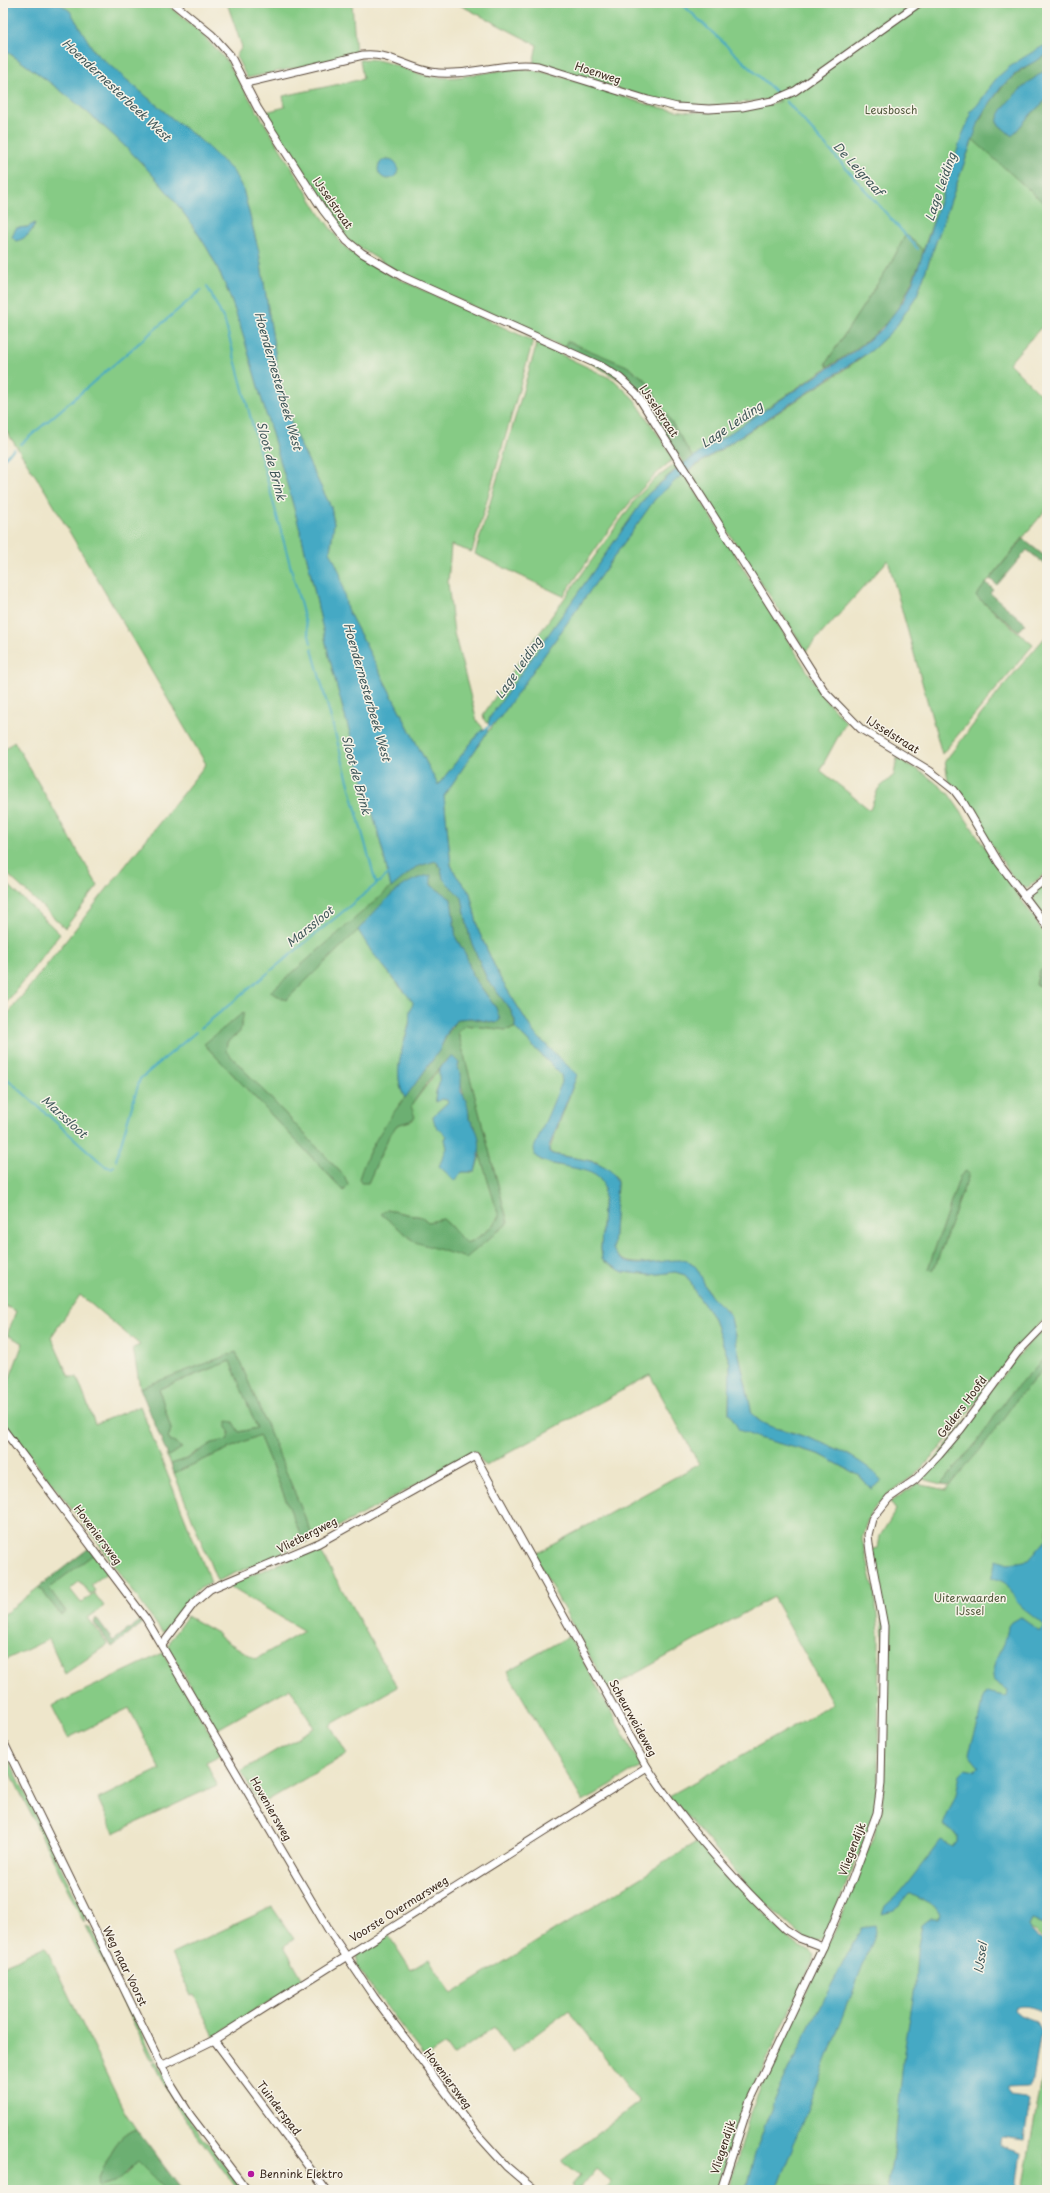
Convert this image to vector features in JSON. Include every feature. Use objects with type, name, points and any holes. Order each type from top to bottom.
[{"type":"street","name":"IJsselstraat","points":[[173,3],[212,35],[225,49],[246,83],[258,109],[327,216],[347,241],[362,253],[403,277],[601,366],[620,378],[636,393],[825,692],[861,729],[930,771],[954,790],[963,802],[998,863],[1047,926]]},
{"type":"street","name":"Hoenweg","points":[[246,83],[363,55],[374,54],[395,59],[419,69],[439,73],[517,65],[538,66],[667,105],[709,109],[742,106],[779,99],[795,91],[919,3]]},
{"type":"street","points":[[1024,896],[1047,878]]},
{"type":"street","name":"Gelders Hoofd","points":[[888,1498],[914,1480],[939,1455],[961,1429],[1017,1352],[1047,1322]]},
{"type":"street","name":"Hoveniersweg","points":[[3,1429],[128,1594],[162,1645],[345,1956],[466,2121],[502,2161],[534,2190]]},
{"type":"street","name":"Vlietbergweg","points":[[162,1645],[194,1603],[210,1590],[313,1546],[475,1456]]},
{"type":"street","name":"Scheurweideweg","points":[[475,1456],[647,1768],[680,1816],[776,1919],[793,1935],[823,1947]]},
{"type":"street","name":"Vliegendijk","points":[[720,2190],[749,2103],[823,1947],[870,1835],[879,1805],[881,1784],[884,1626],[868,1535],[872,1518],[888,1498]]},
{"type":"street","name":"Weg naar Voorst","points":[[3,1741],[161,2066],[182,2104],[247,2190]]},
{"type":"street","name":"Voorste Overmarsweg","points":[[161,2066],[214,2040],[345,1956],[647,1768]]},
{"type":"street","name":"Tuinderspad","points":[[214,2040],[326,2190]]},
{"type":"green space","points":[[59,3],[165,3],[198,30],[226,60],[320,214],[342,244],[355,255],[384,272],[533,341],[472,552],[451,545],[448,583],[454,633],[477,721],[484,729],[479,733],[438,785],[347,609],[330,551],[334,524],[331,507],[293,430],[278,371],[259,252],[243,189],[199,139],[174,120],[100,57],[89,44],[71,15]]},
{"type":"green space","points":[[227,3],[352,3],[356,55],[247,78],[236,56],[242,47]]},
{"type":"green space","name":"Leusbosch","points":[[456,3],[1047,3],[1047,321],[1009,363],[1047,401],[1047,508],[976,596],[1033,645],[942,754],[888,560],[806,651],[688,471],[845,369],[872,350],[895,328],[917,295],[973,139],[964,131],[923,251],[906,234],[891,263],[826,363],[828,367],[693,458],[646,380],[567,341],[565,348],[403,275],[344,238],[262,113],[285,107],[283,96],[363,79],[360,60],[368,59],[386,62],[424,75],[445,78],[518,69],[544,72],[587,84],[643,103],[695,112],[747,109],[781,101],[762,100],[716,106],[674,105],[533,64],[537,45]]},
{"type":"green space","points":[[3,49],[32,69],[89,113],[116,137],[165,189],[207,248],[225,284],[244,340],[300,530],[329,656],[385,859],[391,888],[283,982],[286,1000],[358,930],[401,989],[413,1000],[413,1007],[400,1056],[399,1067],[401,1088],[405,1098],[370,1150],[359,1179],[368,1183],[389,1136],[397,1125],[413,1120],[411,1106],[439,1069],[440,1081],[436,1091],[436,1102],[441,1099],[447,1100],[448,1102],[433,1116],[434,1123],[437,1128],[447,1136],[445,1139],[447,1148],[462,1172],[475,1172],[480,1155],[499,1216],[493,1225],[485,1232],[476,1239],[466,1243],[443,1219],[428,1222],[422,1217],[387,1210],[466,1257],[508,1223],[458,1032],[465,1025],[506,1030],[515,1028],[561,1075],[562,1082],[539,1159],[555,1165],[591,1172],[604,1183],[601,1249],[602,1258],[605,1262],[623,1272],[650,1275],[675,1272],[685,1275],[713,1317],[730,1363],[729,1413],[748,1434],[819,1454],[860,1476],[871,1489],[851,1456],[795,1433],[764,1425],[752,1414],[731,1318],[728,1311],[713,1300],[692,1263],[672,1261],[637,1263],[627,1261],[619,1257],[613,1249],[617,1183],[616,1177],[597,1162],[553,1154],[549,1151],[577,1075],[534,1033],[500,978],[479,932],[470,893],[456,875],[451,865],[444,796],[488,731],[499,719],[655,499],[684,473],[824,698],[846,722],[820,770],[870,810],[878,789],[894,775],[897,758],[926,775],[948,793],[1047,937],[1047,966],[1039,972],[1036,986],[1047,983],[1047,1316],[1015,1352],[941,1447],[916,1474],[889,1493],[878,1504],[870,1514],[865,1527],[862,1539],[874,1589],[879,1632],[878,1776],[876,1805],[869,1830],[823,1939],[816,1942],[805,1939],[760,1899],[669,1796],[833,1704],[773,1597],[608,1689],[534,1555],[699,1464],[650,1375],[485,1466],[475,1451],[380,1505],[314,1539],[236,1352],[140,1388],[133,1348],[140,1345],[80,1295],[51,1337],[69,1377],[77,1377],[95,1424],[140,1406],[211,1583],[195,1591],[166,1631],[162,1632],[97,1541],[3,1421],[3,1396],[23,1343],[7,1335],[16,1311],[3,1305],[3,1293],[6,1285],[3,1284],[3,1020],[206,764],[46,492],[3,426]],"holes":[[[35,223],[33,229],[25,238],[16,228],[28,227]],[[240,1032],[227,1042],[226,1051],[345,1177],[344,1191],[204,1044]],[[966,1171],[969,1174],[936,1264],[933,1270],[928,1269],[960,1176]]]},
{"type":"green space","points":[[1047,55],[1047,69],[1017,93],[1003,109],[997,123],[1012,136],[1030,115],[1047,99],[1047,206],[971,138],[992,100],[1001,89],[1021,70]]},
{"type":"green space","points":[[906,234],[923,250],[919,266],[897,310],[878,332],[855,350],[828,367],[826,363],[891,263]]},
{"type":"green space","points":[[567,341],[627,366],[646,380],[693,458],[684,464],[634,388],[565,348]]},
{"type":"green space","points":[[537,343],[614,380],[634,399],[673,457],[671,461],[655,475],[626,508],[600,542],[563,596],[475,554]]},
{"type":"green space","points":[[677,463],[679,466],[648,494],[490,717],[488,724],[484,720],[483,715],[518,663],[638,496],[655,479]]},
{"type":"green space","points":[[1023,539],[1047,558],[1047,566],[1027,550],[997,585],[990,579]]},
{"type":"green space","points":[[986,583],[993,589],[990,593],[1026,624],[1019,631],[976,596]]},
{"type":"green space","points":[[1047,635],[1047,872],[1027,888],[1019,887],[955,787],[948,781],[945,761],[1005,684]]},
{"type":"green space","points":[[14,741],[98,886],[65,928],[3,870],[3,751]]},
{"type":"green space","points":[[435,861],[441,868],[443,879],[462,898],[470,939],[487,979],[510,1009],[515,1020],[515,1028],[506,1030],[465,1025],[458,1032],[508,1223],[466,1258],[415,1242],[381,1214],[387,1210],[422,1217],[428,1222],[443,1219],[466,1243],[485,1233],[499,1217],[480,1155],[475,1126],[469,1119],[460,1078],[461,1076],[447,1059],[429,1080],[411,1106],[415,1117],[410,1121],[397,1125],[389,1136],[368,1183],[361,1183],[359,1179],[373,1145],[393,1113],[438,1052],[449,1031],[458,1019],[471,1018],[496,1023],[496,1008],[472,975],[466,955],[456,938],[451,899],[431,885],[430,880],[404,886],[286,1000],[270,992],[404,876],[416,867]]},
{"type":"green space","points":[[3,880],[60,934],[3,1007]]},
{"type":"green space","points":[[1047,880],[1047,922],[1035,904],[1034,895],[1040,886]]},
{"type":"green space","points":[[1047,966],[1047,983],[1036,986],[1039,972]]},
{"type":"green space","points":[[244,1012],[240,1032],[227,1042],[226,1051],[345,1177],[348,1185],[344,1191],[204,1044]]},
{"type":"green space","points":[[966,1171],[969,1174],[936,1264],[933,1270],[928,1269],[960,1176]]},
{"type":"green space","points":[[1047,1326],[1047,1355],[1008,1397],[978,1441],[941,1484],[920,1478],[1028,1344]]},
{"type":"green space","points":[[236,1352],[314,1539],[304,1543],[259,1435],[174,1473],[171,1464],[187,1459],[212,1443],[227,1440],[230,1433],[227,1428],[227,1421],[233,1422],[239,1432],[257,1428],[230,1361],[159,1389],[171,1429],[168,1439],[182,1448],[168,1456],[140,1388]]},
{"type":"green space","points":[[1047,1355],[1047,1365],[1017,1399],[981,1449],[949,1485],[941,1484],[978,1441],[1008,1397]]},
{"type":"green space","points":[[230,1361],[258,1428],[238,1432],[234,1425],[229,1430],[227,1440],[196,1452],[187,1459],[171,1464],[166,1455],[168,1456],[182,1448],[168,1439],[171,1429],[159,1389]]},
{"type":"green space","name":"Uiterwaarden IJssel","points":[[1047,1365],[1047,1624],[907,2126],[895,2142],[887,2190],[729,2190],[750,2114],[761,2087],[830,1942],[876,1829],[882,1807],[885,1743],[884,1637],[872,1549],[878,1548],[880,1536],[896,1510],[890,1502],[917,1484],[946,1490],[1017,1399]]},
{"type":"green space","points":[[259,1435],[304,1543],[217,1581],[174,1473]]},
{"type":"green space","points":[[318,1547],[397,1687],[330,1725],[347,1754],[260,1805],[241,1771],[314,1728],[290,1688],[216,1730],[168,1647],[171,1639],[187,1616],[219,1634],[218,1636],[256,1659],[304,1631],[230,1587],[233,1583]]},
{"type":"green space","points":[[89,1548],[94,1554],[49,1588],[66,1612],[61,1615],[39,1587]]},
{"type":"green space","points":[[94,1554],[108,1572],[91,1585],[95,1591],[90,1594],[80,1581],[70,1589],[81,1603],[94,1593],[104,1606],[88,1618],[108,1644],[65,1674],[49,1639],[3,1661],[3,1615],[39,1587],[61,1615],[66,1611],[48,1588]]},
{"type":"green space","points":[[96,1618],[113,1641],[141,1620],[143,1623],[112,1647],[94,1623]]},
{"type":"green space","points":[[569,1636],[641,1766],[583,1802],[507,1671]]},
{"type":"green space","points":[[163,1653],[222,1754],[206,1762],[217,1785],[114,1833],[98,1799],[160,1769],[129,1708],[68,1738],[52,1706]]},
{"type":"green space","points":[[3,1747],[85,1917],[84,1923],[3,1757]]},
{"type":"green space","points":[[698,1842],[788,1939],[811,1951],[815,1956],[742,2114],[717,2190],[605,2190],[612,2181],[596,2168],[578,2190],[572,2185],[580,2176],[561,2161],[639,2102],[569,2010],[512,2052],[494,2027],[453,2056],[445,2045],[425,2058],[356,1966],[357,1952],[387,1933],[411,1970],[429,1959],[452,1994]]},
{"type":"green space","points":[[272,1907],[294,1939],[284,1946],[303,1980],[214,2037],[194,1995],[191,1996],[172,1954]]},
{"type":"green space","points":[[1031,1920],[1047,1925],[1047,1942],[1037,1932],[1029,1929],[1028,1926]]},
{"type":"green space","points":[[86,1926],[91,1928],[155,2060],[152,2061]]},
{"type":"green space","points":[[45,1946],[124,2111],[136,2129],[129,2132],[117,2143],[99,2178],[126,2174],[138,2162],[166,2190],[3,2190],[3,1966]]},
{"type":"green space","points":[[1047,2050],[1047,2190],[1022,2190]]},
{"type":"green space","points":[[156,2062],[178,2103],[241,2188],[238,2190],[175,2105],[153,2063]]},
{"type":"green space","points":[[136,2129],[182,2190],[166,2190],[138,2162],[115,2182],[100,2186],[98,2184],[99,2178],[117,2143],[129,2132]]},
{"type":"water","name":"Hoendernesterbeek West","points":[[3,3],[59,3],[70,11],[94,51],[100,57],[174,120],[199,139],[233,171],[243,189],[259,252],[278,371],[293,430],[331,507],[334,524],[330,551],[340,573],[347,609],[438,785],[479,733],[484,729],[488,731],[444,796],[451,865],[456,875],[470,893],[479,932],[500,978],[534,1033],[577,1075],[549,1147],[549,1153],[599,1164],[607,1168],[614,1175],[617,1183],[613,1249],[619,1258],[627,1262],[637,1264],[681,1260],[693,1264],[699,1272],[709,1293],[731,1318],[752,1414],[761,1422],[804,1436],[841,1451],[853,1458],[864,1465],[882,1481],[871,1489],[860,1476],[819,1454],[758,1438],[739,1430],[729,1413],[730,1363],[713,1317],[695,1292],[691,1282],[685,1275],[675,1272],[650,1275],[623,1272],[605,1262],[602,1258],[601,1249],[604,1188],[601,1180],[585,1171],[543,1161],[535,1156],[534,1148],[562,1082],[561,1075],[515,1028],[515,1020],[510,1009],[487,979],[470,939],[462,898],[443,879],[441,868],[436,861],[416,867],[391,888],[385,859],[329,656],[308,562],[295,513],[244,340],[225,284],[207,248],[187,218],[165,189],[141,163],[89,114],[61,91],[3,49]]},
{"type":"water","points":[[1047,44],[1047,55],[1021,69],[1002,86],[981,116],[917,295],[895,328],[872,350],[684,473],[655,499],[499,719],[491,726],[488,724],[490,717],[648,494],[683,464],[856,350],[882,329],[905,299],[916,274],[963,133],[971,115],[969,112],[977,105],[996,79],[1005,70]]},
{"type":"water","points":[[1047,69],[1047,99],[1030,115],[1012,136],[997,123],[1003,108],[1017,93]]},
{"type":"water","points":[[388,159],[395,162],[398,169],[395,176],[388,179],[381,176],[378,169],[381,162]]},
{"type":"water","points":[[35,223],[30,232],[23,239],[16,241],[12,237],[16,228],[28,227]]},
{"type":"water","points":[[431,875],[431,885],[451,899],[456,938],[466,955],[472,975],[496,1008],[500,1020],[496,1023],[471,1018],[458,1019],[450,1027],[439,1051],[405,1098],[399,1080],[399,1071],[401,1053],[409,1026],[410,1010],[413,1002],[371,951],[358,930],[390,896],[400,888],[420,877]]},
{"type":"water","points":[[450,1057],[453,1057],[459,1063],[457,1069],[461,1073],[461,1092],[466,1101],[469,1119],[477,1132],[480,1144],[475,1172],[462,1172],[455,1181],[439,1166],[447,1148],[445,1139],[447,1136],[436,1125],[433,1116],[448,1102],[447,1100],[441,1099],[436,1102],[435,1097],[439,1081],[439,1069]]},
{"type":"water","name":"IJssel","points":[[1047,1539],[1047,1925],[1031,1920],[1028,1926],[1031,1931],[1047,1943],[1047,2015],[1027,2006],[1015,2008],[1014,2011],[1020,2016],[1036,2022],[1041,2031],[1033,2081],[1029,2087],[1007,2088],[1007,2091],[1011,2095],[1026,2097],[1030,2100],[1024,2141],[1003,2138],[1000,2141],[1000,2145],[1021,2152],[1016,2190],[887,2190],[895,2142],[904,2052],[915,1987],[917,1950],[922,1925],[931,1918],[938,1918],[940,1914],[934,1906],[909,1893],[894,1911],[882,1914],[885,1906],[900,1893],[941,1840],[953,1846],[957,1841],[957,1835],[943,1825],[956,1794],[960,1775],[966,1769],[975,1771],[979,1767],[970,1756],[969,1752],[978,1723],[982,1700],[986,1692],[1003,1696],[1007,1695],[1008,1690],[994,1682],[993,1675],[994,1667],[1005,1640],[1008,1626],[1011,1622],[1020,1617],[1038,1630],[1041,1630],[1044,1626],[1019,1605],[1007,1585],[991,1578],[997,1560],[1008,1564],[1029,1560]]},
{"type":"water","points":[[875,1926],[876,1932],[776,2190],[746,2190],[754,2156],[779,2089],[811,2023],[861,1928]]},
{"type":"waterway","name":"De Leigraaf","points":[[681,3],[777,93]]},
{"type":"waterway","name":"De Leigraaf","points":[[786,101],[918,249]]},
{"type":"waterway","name":"Sloot de Brink","points":[[207,286],[225,322],[311,643]]},
{"type":"waterway","name":"Sloot de Brink","points":[[21,444],[201,290]]},
{"type":"waterway","name":"Sloot de Brink","points":[[3,459],[14,449]]},
{"type":"waterway","name":"Sloot de Brink","points":[[312,649],[376,883]]},
{"type":"waterway","name":"Lage Leiding","points":[[484,732],[490,725]]},
{"type":"waterway","name":"Marssloot","points":[[201,1028],[390,873]]},
{"type":"waterway","name":"Marssloot","points":[[116,1160],[140,1079],[196,1032]]},
{"type":"waterway","name":"Marssloot","points":[[3,1075],[105,1166],[111,1168],[114,1166]]},
{"type":"place","name":"Bennink Elektro","points":[[251,2174]]}]
